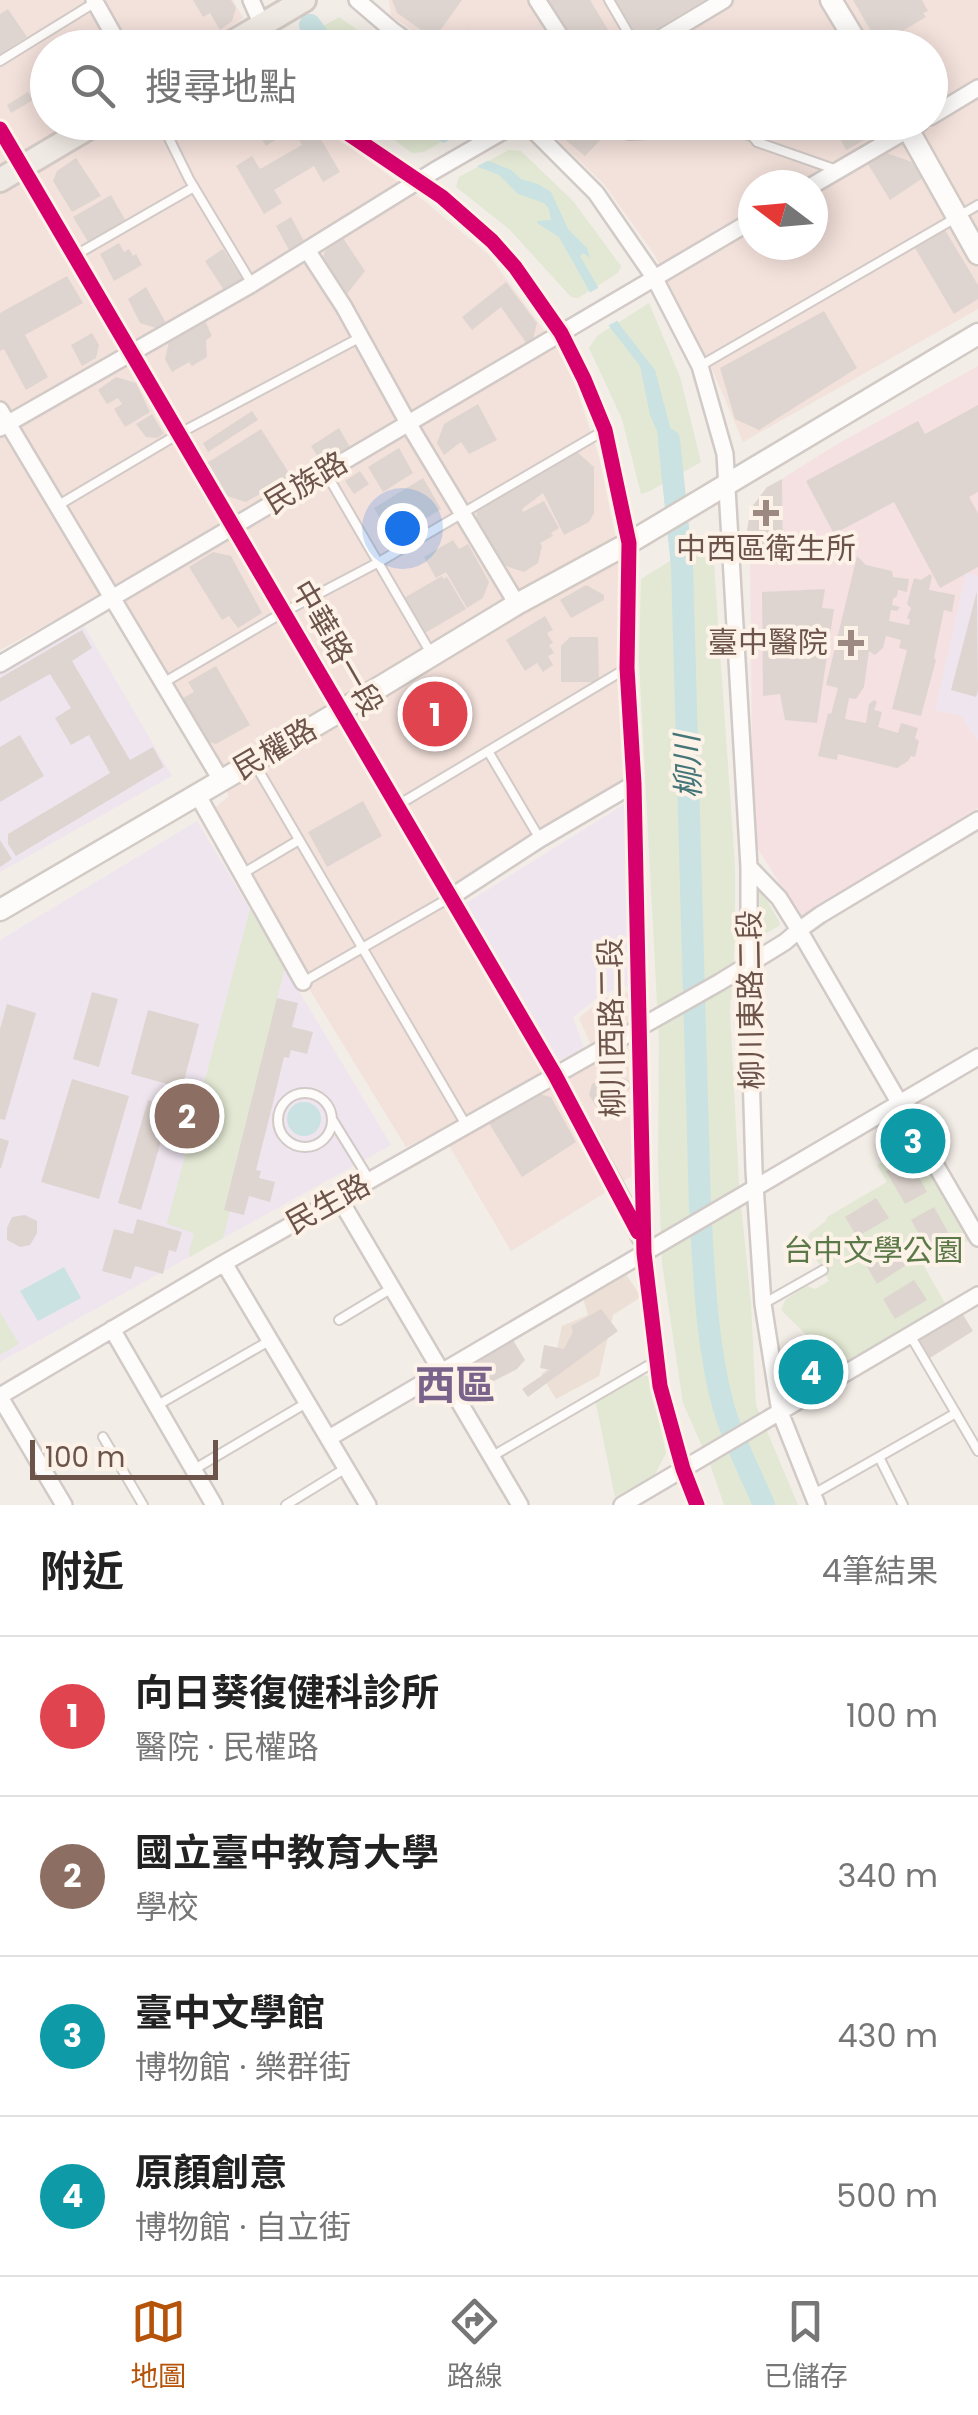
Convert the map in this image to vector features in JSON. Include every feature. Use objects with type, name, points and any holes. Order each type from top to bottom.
[{"type":"main road","points":[[272,30],[304,0]]},
{"type":"main road","points":[[831,0],[849,30]]},
{"type":"main road","points":[[0,180],[68,140]]},
{"type":"main road","points":[[918,140],[978,254]]},
{"type":"main road","points":[[725,486],[978,334]]},
{"type":"main road","name":"民權路","points":[[0,910],[516,604],[725,486]]},
{"type":"street","points":[[250,0],[262,30]]},
{"type":"street","points":[[358,0],[392,30]]},
{"type":"street","points":[[537,0],[556,30]]},
{"type":"street","points":[[672,30],[724,0]]},
{"type":"street","points":[[96,1],[111,30]]},
{"type":"street","points":[[948,106],[978,88]]},
{"type":"street","name":"中華路一段","points":[[0,129],[555,1075],[626,1206],[644,1253]]},
{"type":"street","name":"柳川西路二段","points":[[358,140],[442,198],[492,241],[515,267],[560,333],[605,430],[629,543],[627,668],[634,784],[644,1253],[656,1360],[670,1426],[697,1505]]},
{"type":"street","points":[[221,780],[3,420],[132,354],[487,140]]},
{"type":"street","name":"柳川東路二段","points":[[541,140],[596,193],[654,277],[700,366],[725,454],[749,867],[755,1188],[762,1304],[780,1412],[814,1500]]},
{"type":"street","points":[[828,177],[887,140]]},
{"type":"street","points":[[654,277],[738,229]]},
{"type":"street","points":[[308,250],[516,604]]},
{"type":"street","name":"民族路","points":[[0,664],[654,277]]},
{"type":"street","points":[[451,897],[634,784]]},
{"type":"street","points":[[197,794],[303,982]]},
{"type":"street","points":[[749,964],[978,820]]},
{"type":"street","points":[[749,867],[779,898],[978,1238]]},
{"type":"street","name":"民生路","points":[[0,1397],[224,1263],[749,964]]},
{"type":"street","points":[[329,1438],[978,1057]]},
{"type":"street","points":[[339,1198],[520,1505]]},
{"type":"street","points":[[224,1263],[368,1505]]},
{"type":"street","points":[[622,1505],[978,1294]]},
{"type":"street","points":[[112,1329],[214,1505]]},
{"type":"street","points":[[0,1397],[64,1505]]},
{"type":"lane","points":[[609,0],[629,30]]},
{"type":"lane","points":[[50,30],[96,1]]},
{"type":"lane","points":[[0,61],[30,42]]},
{"type":"lane","points":[[170,140],[252,284]]},
{"type":"lane","points":[[755,140],[838,171]]},
{"type":"lane","points":[[74,256],[194,188]]},
{"type":"lane","points":[[700,366],[978,205]]},
{"type":"lane","points":[[57,506],[180,433],[360,337]]},
{"type":"lane","points":[[163,683],[605,430]]},
{"type":"lane","points":[[325,471],[432,655]]},
{"type":"lane","points":[[398,806],[627,668]]},
{"type":"lane","points":[[488,751],[540,840]]},
{"type":"lane","points":[[253,762],[466,1126]]},
{"type":"lane","points":[[242,874],[299,840]]},
{"type":"lane","points":[[303,982],[451,897]]},
{"type":"lane","points":[[332,1119],[326,1136],[311,1146],[285,1139],[278,1122],[282,1105],[295,1094],[320,1096],[370,1180]]},
{"type":"lane","points":[[762,1304],[823,1270]]},
{"type":"lane","points":[[339,1320],[392,1288]]},
{"type":"lane","points":[[910,1335],[978,1451]]},
{"type":"lane","points":[[156,1406],[270,1340]]},
{"type":"lane","points":[[491,1457],[656,1360]]},
{"type":"lane","points":[[193,1470],[308,1402]]},
{"type":"lane","points":[[814,1500],[956,1413]]},
{"type":"lane","points":[[103,1437],[143,1505]]},
{"type":"lane","points":[[879,1457],[904,1505]]},
{"type":"lane","points":[[286,1505],[346,1468]]},
{"type":"shaded area","points":[[0,0],[233,0],[243,18],[226,30],[30,30],[30,140],[340,140],[423,200],[488,254],[568,363],[599,457],[620,558],[628,776],[439,895],[550,1084],[596,1056],[579,1018],[602,999],[629,992],[632,1176],[511,1251],[440,1130],[406,1147],[204,817],[229,796],[115,587],[0,650]]},
{"type":"shaded area","points":[[389,0],[978,0],[978,309],[743,442],[712,369],[654,254],[604,184],[558,140],[948,140],[948,30],[412,30],[391,16]]},
{"type":"shaded area","name":"臺中醫院","points":[[978,366],[978,576],[966,573],[935,710],[961,716],[978,741],[978,808],[802,919],[753,841],[750,545],[783,549],[782,479]]},
{"type":"shaded area","points":[[966,573],[978,576],[978,741],[961,716],[935,710]]},
{"type":"shaded area","points":[[84,626],[172,776],[0,872],[0,674]]},
{"type":"shaded area","points":[[631,800],[630,985],[602,994],[573,1017],[584,1049],[557,1061],[465,904]]},
{"type":"shaded area","points":[[197,821],[391,1145],[0,1362],[0,940]]},
{"type":"shaded area","points":[[625,1273],[641,1297],[613,1315],[599,1376],[556,1399],[541,1374],[569,1354],[557,1349],[562,1326],[588,1315],[583,1298]]},
{"type":"green space","points":[[339,17],[358,30],[316,30]]},
{"type":"green space","points":[[394,140],[445,140],[424,152],[412,153]]},
{"type":"green space","points":[[509,150],[521,151],[573,201],[621,266],[618,273],[578,298],[571,297],[509,229],[456,187],[459,177]]},
{"type":"green space","points":[[649,303],[680,377],[701,462],[641,494],[622,419],[589,348],[597,336]]},
{"type":"green space","points":[[712,535],[735,866],[730,1011],[756,1405],[798,1505],[724,1505],[683,1403],[662,1263],[659,1041],[639,661],[641,579]]},
{"type":"green space","points":[[759,890],[780,923],[763,935],[760,931]]},
{"type":"green space","points":[[250,909],[285,967],[224,1209],[230,1211],[223,1238],[190,1257],[194,1233],[167,1224]]},
{"type":"green space","name":"台中文學公園","points":[[913,1145],[969,1240],[924,1266],[946,1305],[838,1366],[781,1310],[786,1299],[807,1286],[815,1289],[829,1281],[806,1242],[810,1233],[827,1217],[887,1182],[877,1165]]},
{"type":"green space","points":[[0,1312],[19,1344],[0,1355]]},
{"type":"green space","points":[[638,1375],[649,1376],[666,1453],[654,1476],[615,1497],[595,1399]]},
{"type":"water","points":[[439,140],[456,140],[486,160],[551,192],[568,229],[587,248],[590,258],[583,253],[580,256],[620,325],[655,370],[680,464],[661,477],[664,465],[640,366],[609,326],[559,237],[537,223],[551,220],[549,209],[544,203],[518,194],[499,175],[476,166]]},
{"type":"water","points":[[304,1102],[316,1107],[321,1119],[316,1131],[304,1136],[292,1131],[287,1119],[292,1107]]},
{"type":"water","points":[[64,1267],[81,1298],[38,1321],[20,1291]]},
{"type":"pier","points":[[449,140],[464,140],[493,158],[472,169],[439,146]]},
{"type":"pier","points":[[603,285],[622,318],[604,328],[586,295]]},
{"type":"building","points":[[193,0],[231,0],[236,8],[232,21],[220,30],[210,13],[203,17]]},
{"type":"building","points":[[392,0],[462,0],[440,30],[421,30],[397,13]]},
{"type":"building","points":[[544,0],[590,0],[608,30],[562,30]]},
{"type":"building","points":[[614,0],[704,0],[654,30],[632,30]]},
{"type":"building","points":[[853,0],[922,0],[928,11],[923,13],[926,17],[904,30],[870,30]]},
{"type":"building","points":[[8,9],[27,37],[0,54],[0,14]]},
{"type":"building","points":[[28,92],[30,95],[30,102],[11,113],[7,105]]},
{"type":"building","points":[[299,140],[321,140],[340,172],[323,182],[314,166],[274,190],[282,203],[264,214],[236,166],[252,156],[260,169],[302,145]]},
{"type":"building","points":[[565,140],[600,140],[585,156]]},
{"type":"building","points":[[841,140],[864,140],[846,150]]},
{"type":"building","points":[[881,151],[915,163],[923,178],[890,200],[866,161]]},
{"type":"building","points":[[76,158],[101,196],[72,212],[53,181],[57,171]]},
{"type":"building","points":[[111,195],[127,223],[90,245],[73,217]]},
{"type":"building","points":[[291,217],[305,243],[290,252],[276,226]]},
{"type":"building","points":[[945,230],[978,285],[978,299],[954,314],[915,248]]},
{"type":"building","points":[[343,238],[365,271],[343,299],[322,262],[325,251]]},
{"type":"building","points":[[119,243],[124,252],[129,249],[133,256],[136,254],[142,265],[114,281],[100,254]]},
{"type":"building","points":[[223,249],[243,280],[225,292],[205,261]]},
{"type":"building","points":[[67,276],[83,303],[25,335],[48,377],[26,390],[4,349],[0,351],[0,313]]},
{"type":"building","points":[[506,282],[537,323],[533,340],[527,344],[501,307],[472,330],[462,317]]},
{"type":"building","points":[[146,287],[166,323],[156,328],[140,323],[128,299]]},
{"type":"building","points":[[824,311],[857,368],[759,430],[735,419],[720,368]]},
{"type":"building","points":[[205,321],[212,336],[206,340],[207,357],[172,372],[165,359],[169,342]]},
{"type":"building","points":[[92,333],[99,345],[96,358],[82,366],[71,345]]},
{"type":"building","points":[[116,377],[136,383],[150,412],[125,427],[114,409],[122,404],[118,398],[107,404],[98,390]]},
{"type":"building","points":[[478,404],[497,440],[469,454],[461,442],[444,455],[437,443],[444,424]]},
{"type":"building","points":[[978,405],[978,492],[969,497],[978,513],[978,567],[940,588],[894,502],[834,534],[806,481],[918,421],[925,434]]},
{"type":"building","points":[[252,411],[258,420],[208,452],[203,443]]},
{"type":"building","points":[[152,414],[164,434],[157,438],[146,437],[136,424]]},
{"type":"building","points":[[339,428],[350,447],[323,465],[311,446]]},
{"type":"building","points":[[261,429],[291,476],[246,502],[227,496],[207,463]]},
{"type":"building","points":[[399,448],[413,473],[383,492],[368,467]]},
{"type":"building","points":[[577,452],[594,467],[594,513],[589,522],[564,535],[543,493],[523,512],[544,501],[559,528],[540,543],[538,563],[524,572],[503,565],[476,518],[477,510]]},
{"type":"building","points":[[360,471],[369,484],[354,494],[345,481]]},
{"type":"building","points":[[423,478],[441,509],[425,519],[422,514],[392,538],[374,508]]},
{"type":"building","name":"中西區衛生所","points":[[782,479],[783,549],[750,545],[747,530],[751,508],[767,487]]},
{"type":"building","points":[[453,540],[459,549],[468,544],[489,582],[483,598],[467,608],[446,572],[436,578],[424,557]]},
{"type":"building","points":[[213,552],[231,556],[262,613],[238,628],[229,616],[222,620],[189,567]]},
{"type":"building","points":[[857,556],[866,565],[892,571],[893,577],[909,579],[907,592],[898,590],[893,599],[892,605],[900,607],[891,610],[889,621],[909,625],[911,608],[907,604],[914,578],[921,580],[930,574],[929,590],[955,595],[952,612],[944,610],[921,716],[892,709],[907,650],[899,648],[901,640],[886,636],[883,648],[875,655],[869,651],[864,687],[856,699],[849,698],[845,719],[866,723],[869,704],[874,700],[874,710],[882,712],[878,727],[898,733],[901,723],[918,728],[915,757],[897,768],[838,754],[837,760],[818,756],[838,688],[826,685]]},
{"type":"building","points":[[442,576],[447,577],[466,609],[425,633],[404,598]]},
{"type":"building","points":[[586,585],[604,595],[604,600],[571,618],[560,600]]},
{"type":"building","points":[[825,589],[822,608],[834,609],[817,723],[785,720],[780,694],[763,696],[762,592]]},
{"type":"building","points":[[977,591],[978,690],[976,697],[951,690]]},
{"type":"building","points":[[545,616],[553,630],[547,633],[553,643],[549,645],[554,653],[548,656],[553,665],[543,672],[537,663],[525,671],[506,640]]},
{"type":"building","points":[[82,630],[92,648],[72,661],[130,760],[153,747],[164,767],[16,856],[8,844],[8,834],[110,773],[89,735],[71,745],[55,718],[71,708],[50,674],[0,702],[0,678]]},
{"type":"building","points":[[570,637],[598,637],[599,682],[561,682],[561,646]]},
{"type":"building","points":[[216,666],[250,725],[216,744],[198,739],[177,701],[194,692],[188,682]]},
{"type":"building","points":[[20,735],[44,776],[0,802],[0,747]]},
{"type":"building","points":[[363,801],[382,836],[327,867],[308,832]]},
{"type":"building","points":[[0,840],[12,859],[0,867]]},
{"type":"building","points":[[92,992],[118,999],[99,1067],[73,1059]]},
{"type":"building","points":[[277,998],[298,1003],[292,1027],[313,1032],[307,1054],[291,1050],[289,1058],[284,1057],[256,1170],[261,1171],[259,1178],[275,1182],[270,1202],[249,1196],[244,1215],[224,1210]]},
{"type":"building","points":[[7,1004],[36,1013],[5,1120],[0,1119],[0,1029]]},
{"type":"building","points":[[148,1010],[199,1024],[182,1088],[131,1074]]},
{"type":"building","points":[[611,1074],[628,1080],[632,1087],[597,1108],[589,1095],[592,1084]]},
{"type":"building","points":[[72,1079],[129,1096],[99,1199],[41,1182]]},
{"type":"building","points":[[530,1092],[551,1097],[576,1142],[522,1177],[487,1120]]},
{"type":"building","points":[[148,1100],[171,1107],[141,1210],[118,1203]]},
{"type":"building","points":[[0,1138],[9,1141],[1,1168],[0,1168]]},
{"type":"building","points":[[909,1159],[927,1192],[905,1204],[886,1171]]},
{"type":"building","points":[[876,1198],[889,1218],[857,1237],[845,1217]]},
{"type":"building","points":[[934,1207],[953,1241],[930,1254],[911,1220]]},
{"type":"building","points":[[25,1215],[37,1221],[37,1233],[30,1245],[20,1247],[7,1240],[7,1228],[12,1217]]},
{"type":"building","points":[[137,1219],[182,1232],[176,1252],[169,1250],[163,1274],[135,1266],[131,1279],[102,1271],[114,1229],[133,1234]]},
{"type":"building","points":[[896,1244],[908,1264],[877,1284],[865,1263]]},
{"type":"building","points":[[914,1280],[927,1300],[895,1319],[883,1299]]},
{"type":"building","points":[[601,1309],[618,1331],[528,1397],[522,1389],[550,1370],[540,1368],[544,1345],[564,1349],[573,1332],[571,1326]]},
{"type":"building","points":[[962,1313],[973,1331],[930,1358],[919,1339]]},
{"type":"building","points":[[507,1340],[513,1340],[525,1360],[472,1401],[458,1377],[460,1371]]},
{"type":"building","points":[[810,1355],[822,1375],[788,1395],[777,1375]]},
{"type":"waterway","name":"柳川","points":[[310,25],[314,30]]},
{"type":"waterway","name":"柳川","points":[[669,440],[682,566],[700,1207],[707,1307],[723,1405],[764,1505]]},
{"type":"cycle path","points":[[0,129],[555,1075],[638,1232]]},
{"type":"cycle path","points":[[358,140],[442,197],[515,267],[561,333],[605,430],[629,543],[627,668],[634,784],[644,1253],[660,1386],[697,1505]]},
{"type":"place","name":"中西區衛生所","points":[[766,513]]},
{"type":"place","name":"臺中醫院","points":[[851,643]]},
{"type":"place","name":"向日葵復健科診所","points":[[435,714]]},
{"type":"place","name":"國立臺中教育大學","points":[[187,1116]]},
{"type":"place","name":"臺中文學館","points":[[913,1141]]},
{"type":"place","name":"原顏創意","points":[[811,1372]]},
{"type":"district","name":"西區","points":[[455,1385]]}]
